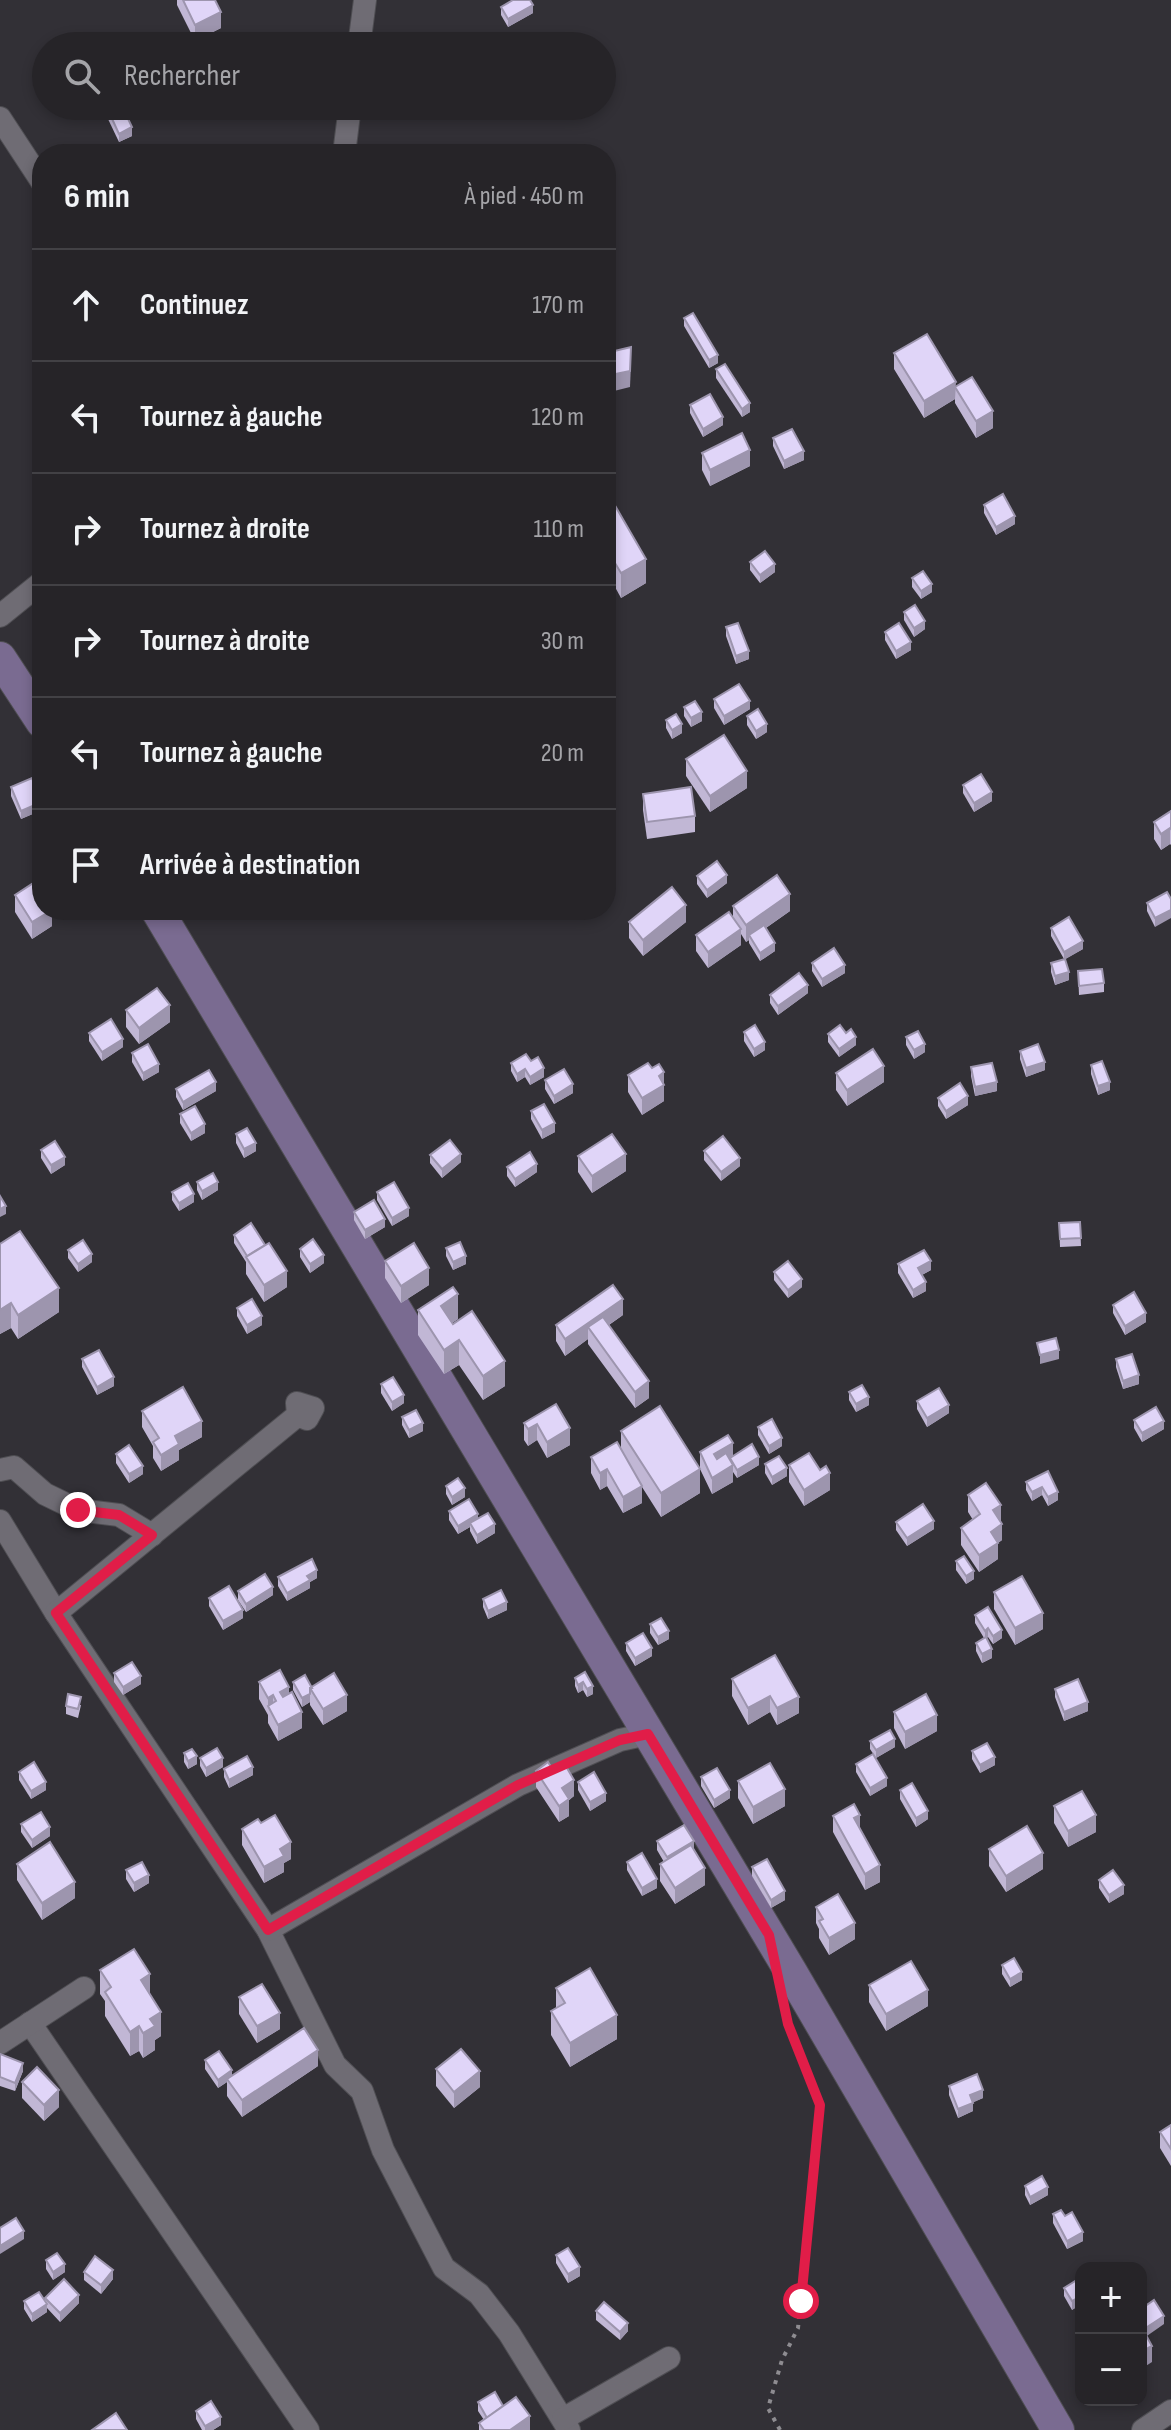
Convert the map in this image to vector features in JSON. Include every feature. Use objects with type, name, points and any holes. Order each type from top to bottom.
[{"type":"street","points":[[361,32],[365,0]]},
{"type":"street","points":[[0,118],[32,167]]},
{"type":"street","points":[[345,144],[348,120]]},
{"type":"street","points":[[0,616],[32,590]]},
{"type":"street","points":[[0,658],[32,707]]},
{"type":"street","points":[[163,920],[791,1972],[1058,2430]]},
{"type":"street","points":[[56,1613],[298,1415]]},
{"type":"street","points":[[0,1470],[14,1467],[45,1494],[78,1510],[119,1515],[152,1535]]},
{"type":"street","points":[[0,1521],[56,1613],[268,1930],[335,2065],[362,2091],[383,2150],[444,2268],[479,2294],[509,2333],[566,2424],[669,2358]]},
{"type":"street","points":[[268,1930],[518,1785],[620,1740],[648,1734]]},
{"type":"street","points":[[0,2043],[84,1988]]},
{"type":"street","points":[[30,2023],[308,2430]]},
{"type":"street","points":[[1143,2430],[1171,2411]]},
{"type":"path","points":[[780,2430],[768,2408],[782,2360],[798,2328],[820,2105],[788,2024]]},
{"type":"building","points":[[183,0],[215,0],[221,12],[195,25]]},
{"type":"building","points":[[513,0],[530,0],[533,5],[508,19],[501,7]]},
{"type":"building","points":[[113,120],[129,120],[132,127],[119,134]]},
{"type":"building","points":[[693,313],[718,355],[709,360],[684,318]]},
{"type":"building","points":[[927,334],[956,382],[924,401],[894,353]]},
{"type":"building","points":[[631,347],[630,371],[616,374],[616,351]]},
{"type":"building","points":[[725,364],[750,403],[742,409],[716,369]]},
{"type":"building","points":[[972,377],[993,411],[976,421],[955,387]]},
{"type":"building","points":[[710,394],[723,417],[703,429],[690,405]]},
{"type":"building","points":[[792,429],[804,451],[784,461],[773,438]]},
{"type":"building","points":[[742,433],[750,450],[710,470],[702,453]]},
{"type":"building","points":[[1003,494],[1015,516],[996,527],[984,505]]},
{"type":"building","points":[[616,507],[646,559],[621,573],[616,565]]},
{"type":"building","points":[[765,551],[775,564],[760,575],[750,562]]},
{"type":"building","points":[[923,571],[932,584],[921,591],[912,578]]},
{"type":"building","points":[[915,605],[925,621],[914,628],[904,612]]},
{"type":"building","points":[[738,623],[749,651],[736,656],[726,627]]},
{"type":"building","points":[[899,623],[911,642],[896,651],[885,632]]},
{"type":"building","points":[[739,684],[750,701],[724,716],[714,699]]},
{"type":"building","points":[[695,701],[702,712],[691,718],[684,707]]},
{"type":"building","points":[[758,709],[767,724],[756,731],[747,716]]},
{"type":"building","points":[[676,714],[682,724],[672,730],[666,720]]},
{"type":"building","points":[[724,735],[747,771],[710,796],[686,759]]},
{"type":"building","points":[[981,774],[992,792],[974,803],[963,785]]},
{"type":"building","points":[[32,778],[32,806],[21,811],[11,787]]},
{"type":"building","points":[[691,787],[695,816],[647,822],[643,794]]},
{"type":"building","points":[[1171,811],[1171,829],[1161,834],[1154,822]]},
{"type":"building","points":[[717,861],[727,875],[707,890],[697,876]]},
{"type":"building","points":[[777,875],[790,894],[746,925],[733,906]]},
{"type":"building","points":[[32,884],[32,920],[35,920],[32,922],[15,895]]},
{"type":"building","points":[[672,887],[686,905],[643,940],[629,922]]},
{"type":"building","points":[[1167,892],[1171,910],[1155,918],[1147,903]]},
{"type":"building","points":[[729,912],[741,929],[708,952],[696,935]]},
{"type":"building","points":[[1069,917],[1083,941],[1064,952],[1051,928]]},
{"type":"building","points":[[764,925],[775,943],[760,953],[749,935]]},
{"type":"building","points":[[834,948],[845,965],[822,979],[812,963]]},
{"type":"building","points":[[1065,959],[1069,972],[1055,976],[1051,963]]},
{"type":"building","points":[[1102,969],[1104,983],[1079,986],[1078,971]]},
{"type":"building","points":[[799,973],[808,985],[778,1006],[770,995]]},
{"type":"building","points":[[157,988],[170,1005],[139,1028],[126,1010]]},
{"type":"building","points":[[111,1019],[123,1039],[102,1052],[89,1033]]},
{"type":"building","points":[[755,1025],[765,1042],[754,1049],[744,1032]]},
{"type":"building","points":[[840,1025],[846,1033],[851,1029],[856,1037],[839,1049],[828,1034]]},
{"type":"building","points":[[918,1031],[925,1044],[914,1050],[906,1037]]},
{"type":"building","points":[[148,1044],[159,1064],[143,1073],[132,1053]]},
{"type":"building","points":[[1038,1044],[1045,1062],[1026,1068],[1020,1051]]},
{"type":"building","points":[[873,1049],[884,1066],[847,1090],[836,1073]]},
{"type":"building","points":[[526,1054],[531,1061],[538,1057],[544,1068],[530,1077],[525,1069],[517,1074],[511,1063]]},
{"type":"building","points":[[1102,1061],[1110,1082],[1098,1086],[1091,1065]]},
{"type":"building","points":[[648,1063],[652,1068],[659,1064],[664,1072],[659,1076],[664,1085],[642,1098],[628,1075]]},
{"type":"building","points":[[992,1063],[997,1082],[975,1087],[971,1067]]},
{"type":"building","points":[[564,1069],[573,1084],[554,1096],[545,1080]]},
{"type":"building","points":[[209,1070],[216,1082],[183,1102],[176,1089]]},
{"type":"building","points":[[960,1083],[968,1096],[946,1111],[938,1098]]},
{"type":"building","points":[[544,1104],[555,1123],[542,1130],[531,1111]]},
{"type":"building","points":[[195,1106],[205,1124],[191,1133],[180,1114]]},
{"type":"building","points":[[247,1128],[256,1143],[244,1149],[236,1134]]},
{"type":"building","points":[[612,1134],[626,1154],[592,1176],[578,1156]]},
{"type":"building","points":[[723,1136],[740,1158],[721,1172],[704,1151]]},
{"type":"building","points":[[450,1140],[461,1154],[442,1169],[430,1155]]},
{"type":"building","points":[[55,1141],[65,1157],[51,1165],[41,1150]]},
{"type":"building","points":[[530,1152],[537,1164],[515,1179],[507,1167]]},
{"type":"building","points":[[213,1173],[218,1182],[202,1191],[197,1182]]},
{"type":"building","points":[[394,1182],[409,1208],[392,1218],[377,1192]]},
{"type":"building","points":[[188,1183],[194,1194],[179,1203],[172,1192]]},
{"type":"building","points":[[374,1200],[385,1219],[365,1230],[354,1212]]},
{"type":"building","points":[[1080,1222],[1081,1238],[1060,1239],[1059,1223]]},
{"type":"building","points":[[251,1223],[265,1245],[247,1256],[234,1235]]},
{"type":"building","points":[[20,1231],[59,1288],[18,1315],[11,1303],[0,1310],[0,1244]]},
{"type":"building","points":[[313,1239],[324,1255],[310,1264],[300,1249]]},
{"type":"building","points":[[83,1240],[92,1254],[78,1264],[68,1250]]},
{"type":"building","points":[[460,1242],[466,1256],[453,1262],[446,1248]]},
{"type":"building","points":[[269,1243],[287,1271],[264,1285],[246,1257]]},
{"type":"building","points":[[414,1243],[429,1268],[401,1286],[385,1261]]},
{"type":"building","points":[[924,1250],[931,1261],[918,1268],[926,1282],[913,1290],[898,1264]]},
{"type":"building","points":[[788,1261],[802,1279],[788,1290],[774,1272]]},
{"type":"building","points":[[613,1285],[623,1299],[565,1339],[556,1325]]},
{"type":"building","points":[[453,1287],[458,1294],[441,1306],[453,1324],[472,1311],[505,1361],[483,1376],[459,1340],[444,1350],[418,1310]]},
{"type":"building","points":[[1134,1292],[1146,1313],[1125,1326],[1113,1305]]},
{"type":"building","points":[[252,1299],[262,1316],[247,1325],[237,1308]]},
{"type":"building","points":[[603,1317],[649,1381],[635,1392],[588,1327]]},
{"type":"building","points":[[1056,1338],[1059,1350],[1040,1355],[1037,1343]]},
{"type":"building","points":[[99,1350],[114,1377],[97,1387],[82,1359]]},
{"type":"building","points":[[1132,1354],[1139,1375],[1123,1381],[1116,1359]]},
{"type":"building","points":[[393,1377],[404,1395],[392,1402],[381,1384]]},
{"type":"building","points":[[862,1385],[869,1397],[856,1404],[849,1392]]},
{"type":"building","points":[[183,1387],[202,1421],[175,1436],[179,1444],[161,1455],[153,1442],[159,1438],[142,1411]]},
{"type":"building","points":[[939,1388],[949,1405],[927,1418],[917,1401]]},
{"type":"building","points":[[556,1404],[570,1428],[547,1442],[537,1424],[528,1429],[524,1423]]},
{"type":"building","points":[[660,1406],[700,1469],[661,1493],[621,1431]]},
{"type":"building","points":[[1156,1407],[1164,1421],[1142,1433],[1134,1420]]},
{"type":"building","points":[[416,1410],[423,1423],[409,1430],[402,1417]]},
{"type":"building","points":[[772,1419],[782,1438],[769,1446],[758,1427]]},
{"type":"building","points":[[728,1435],[733,1443],[714,1454],[717,1459],[726,1453],[733,1465],[712,1478],[700,1452]]},
{"type":"building","points":[[617,1442],[642,1486],[623,1497],[607,1469],[600,1473],[591,1457]]},
{"type":"building","points":[[752,1444],[759,1457],[737,1470],[730,1458]]},
{"type":"building","points":[[129,1445],[143,1466],[129,1474],[116,1454]]},
{"type":"building","points":[[809,1453],[820,1470],[826,1466],[830,1473],[804,1490],[789,1465]]},
{"type":"building","points":[[779,1456],[787,1468],[772,1477],[765,1464]]},
{"type":"building","points":[[1048,1471],[1058,1492],[1048,1497],[1042,1487],[1032,1492],[1026,1482]]},
{"type":"building","points":[[458,1478],[465,1488],[452,1497],[446,1486]]},
{"type":"building","points":[[986,1483],[1001,1505],[993,1510],[1002,1524],[991,1532],[998,1543],[979,1555],[961,1528],[980,1514],[968,1495]]},
{"type":"building","points":[[469,1499],[478,1514],[458,1526],[449,1511]]},
{"type":"building","points":[[923,1504],[934,1521],[907,1538],[896,1522]]},
{"type":"building","points":[[488,1513],[495,1524],[477,1535],[470,1523]]},
{"type":"building","points":[[964,1556],[974,1571],[966,1576],[956,1561]]},
{"type":"building","points":[[312,1559],[317,1570],[307,1576],[310,1580],[287,1593],[278,1577]]},
{"type":"building","points":[[265,1574],[273,1587],[246,1604],[238,1591]]},
{"type":"building","points":[[1022,1576],[1043,1613],[1015,1628],[994,1592]]},
{"type":"building","points":[[229,1586],[243,1610],[223,1621],[209,1598]]},
{"type":"building","points":[[501,1590],[507,1602],[488,1611],[483,1599]]},
{"type":"building","points":[[988,1607],[1002,1630],[993,1636],[988,1628],[985,1631],[975,1615]]},
{"type":"building","points":[[661,1618],[669,1631],[658,1637],[650,1624]]},
{"type":"building","points":[[643,1633],[652,1648],[635,1658],[626,1643]]},
{"type":"building","points":[[986,1637],[992,1649],[982,1654],[976,1643]]},
{"type":"building","points":[[775,1655],[799,1697],[777,1708],[770,1696],[748,1708],[732,1679]]},
{"type":"building","points":[[132,1662],[141,1676],[123,1687],[114,1673]]},
{"type":"building","points":[[280,1670],[289,1687],[280,1692],[283,1697],[292,1692],[302,1712],[278,1725],[268,1706],[276,1701],[273,1695],[268,1698],[259,1682]]},
{"type":"building","points":[[585,1672],[593,1686],[587,1689],[583,1682],[578,1685],[575,1678]]},
{"type":"building","points":[[334,1673],[347,1695],[323,1709],[310,1688]]},
{"type":"building","points":[[305,1675],[312,1688],[310,1694],[302,1698],[293,1682]]},
{"type":"building","points":[[1078,1679],[1088,1702],[1064,1712],[1055,1689]]},
{"type":"building","points":[[68,1694],[81,1697],[78,1709],[66,1706]]},
{"type":"building","points":[[926,1694],[937,1715],[905,1732],[894,1712]]},
{"type":"building","points":[[890,1730],[895,1739],[876,1750],[870,1741]]},
{"type":"building","points":[[987,1743],[995,1757],[980,1765],[972,1751]]},
{"type":"building","points":[[217,1748],[223,1758],[206,1768],[200,1758]]},
{"type":"building","points":[[192,1749],[197,1756],[188,1761],[184,1753]]},
{"type":"building","points":[[873,1754],[887,1778],[870,1788],[856,1764]]},
{"type":"building","points":[[247,1756],[253,1767],[229,1780],[224,1769]]},
{"type":"building","points":[[34,1762],[46,1782],[31,1791],[19,1772]]},
{"type":"building","points":[[548,1762],[553,1770],[564,1763],[574,1780],[562,1788],[569,1799],[559,1806],[536,1771]]},
{"type":"building","points":[[770,1763],[785,1789],[753,1807],[738,1781]]},
{"type":"building","points":[[717,1768],[730,1790],[714,1800],[701,1777]]},
{"type":"building","points":[[594,1772],[606,1793],[590,1802],[578,1782]]},
{"type":"building","points":[[912,1783],[928,1811],[916,1818],[900,1790]]},
{"type":"building","points":[[1082,1791],[1096,1815],[1068,1831],[1054,1806]]},
{"type":"building","points":[[854,1804],[860,1815],[854,1818],[880,1865],[865,1874],[833,1816]]},
{"type":"building","points":[[41,1812],[50,1827],[32,1840],[21,1824]]},
{"type":"building","points":[[275,1815],[291,1842],[280,1849],[284,1856],[264,1867],[242,1829],[258,1819],[261,1823]]},
{"type":"building","points":[[684,1825],[694,1841],[667,1857],[657,1841]]},
{"type":"building","points":[[1027,1826],[1043,1853],[1006,1876],[989,1849]]},
{"type":"building","points":[[50,1842],[75,1882],[42,1903],[17,1864]]},
{"type":"building","points":[[691,1845],[705,1868],[675,1888],[660,1864]]},
{"type":"building","points":[[642,1853],[657,1879],[642,1888],[627,1862]]},
{"type":"building","points":[[767,1859],[785,1891],[771,1900],[752,1867]]},
{"type":"building","points":[[142,1862],[149,1875],[134,1883],[126,1870]]},
{"type":"building","points":[[1113,1870],[1124,1885],[1109,1895],[1099,1880]]},
{"type":"building","points":[[838,1894],[855,1923],[829,1938],[819,1921],[823,1919],[816,1907]]},
{"type":"building","points":[[134,1949],[150,1974],[141,1980],[161,2012],[150,2019],[155,2026],[143,2033],[139,2026],[130,2032],[105,1992],[111,1987],[100,1970]]},
{"type":"building","points":[[1014,1958],[1022,1972],[1010,1979],[1002,1965]]},
{"type":"building","points":[[911,1961],[928,1990],[886,2014],[869,1985]]},
{"type":"building","points":[[590,1968],[617,2015],[570,2043],[551,2011],[565,2003],[556,1988]]},
{"type":"building","points":[[262,1984],[280,2013],[257,2026],[239,1997]]},
{"type":"building","points":[[304,2028],[318,2050],[242,2100],[227,2079]]},
{"type":"building","points":[[461,2049],[480,2071],[454,2092],[436,2069]]},
{"type":"building","points":[[219,2051],[232,2070],[218,2080],[205,2060]]},
{"type":"building","points":[[0,2054],[23,2063],[15,2083],[0,2077]]},
{"type":"building","points":[[37,2067],[59,2090],[44,2105],[22,2082]]},
{"type":"building","points":[[977,2074],[983,2090],[970,2095],[973,2103],[958,2109],[949,2086]]},
{"type":"building","points":[[1171,2125],[1171,2149],[1160,2132]]},
{"type":"building","points":[[1042,2176],[1048,2187],[1030,2197],[1025,2186]]},
{"type":"building","points":[[1061,2210],[1065,2216],[1072,2212],[1083,2232],[1067,2241],[1053,2214]]},
{"type":"building","points":[[16,2218],[24,2231],[0,2246],[0,2228]]},
{"type":"building","points":[[568,2248],[580,2267],[568,2274],[556,2255]]},
{"type":"building","points":[[57,2253],[65,2264],[53,2272],[46,2260]]},
{"type":"building","points":[[95,2256],[113,2270],[101,2285],[84,2272]]},
{"type":"building","points":[[64,2279],[79,2295],[60,2313],[45,2298]]},
{"type":"building","points":[[1075,2281],[1075,2299],[1072,2301],[1064,2288]]},
{"type":"building","points":[[39,2292],[47,2304],[32,2314],[24,2301]]},
{"type":"building","points":[[1154,2300],[1164,2316],[1147,2327],[1147,2305]]},
{"type":"building","points":[[604,2302],[628,2323],[620,2332],[596,2311]]},
{"type":"building","points":[[495,2392],[503,2406],[487,2418],[478,2402]]},
{"type":"building","points":[[516,2397],[530,2416],[510,2430],[484,2430],[479,2423]]},
{"type":"building","points":[[211,2401],[221,2417],[205,2426],[196,2411]]},
{"type":"building","points":[[116,2413],[127,2430],[92,2430]]},
{"type":"route","points":[[78,1510],[119,1515],[152,1535],[56,1613],[268,1930],[518,1785],[620,1740],[648,1734],[769,1935],[788,2024],[820,2105],[819,2141],[801,2301]]}]
